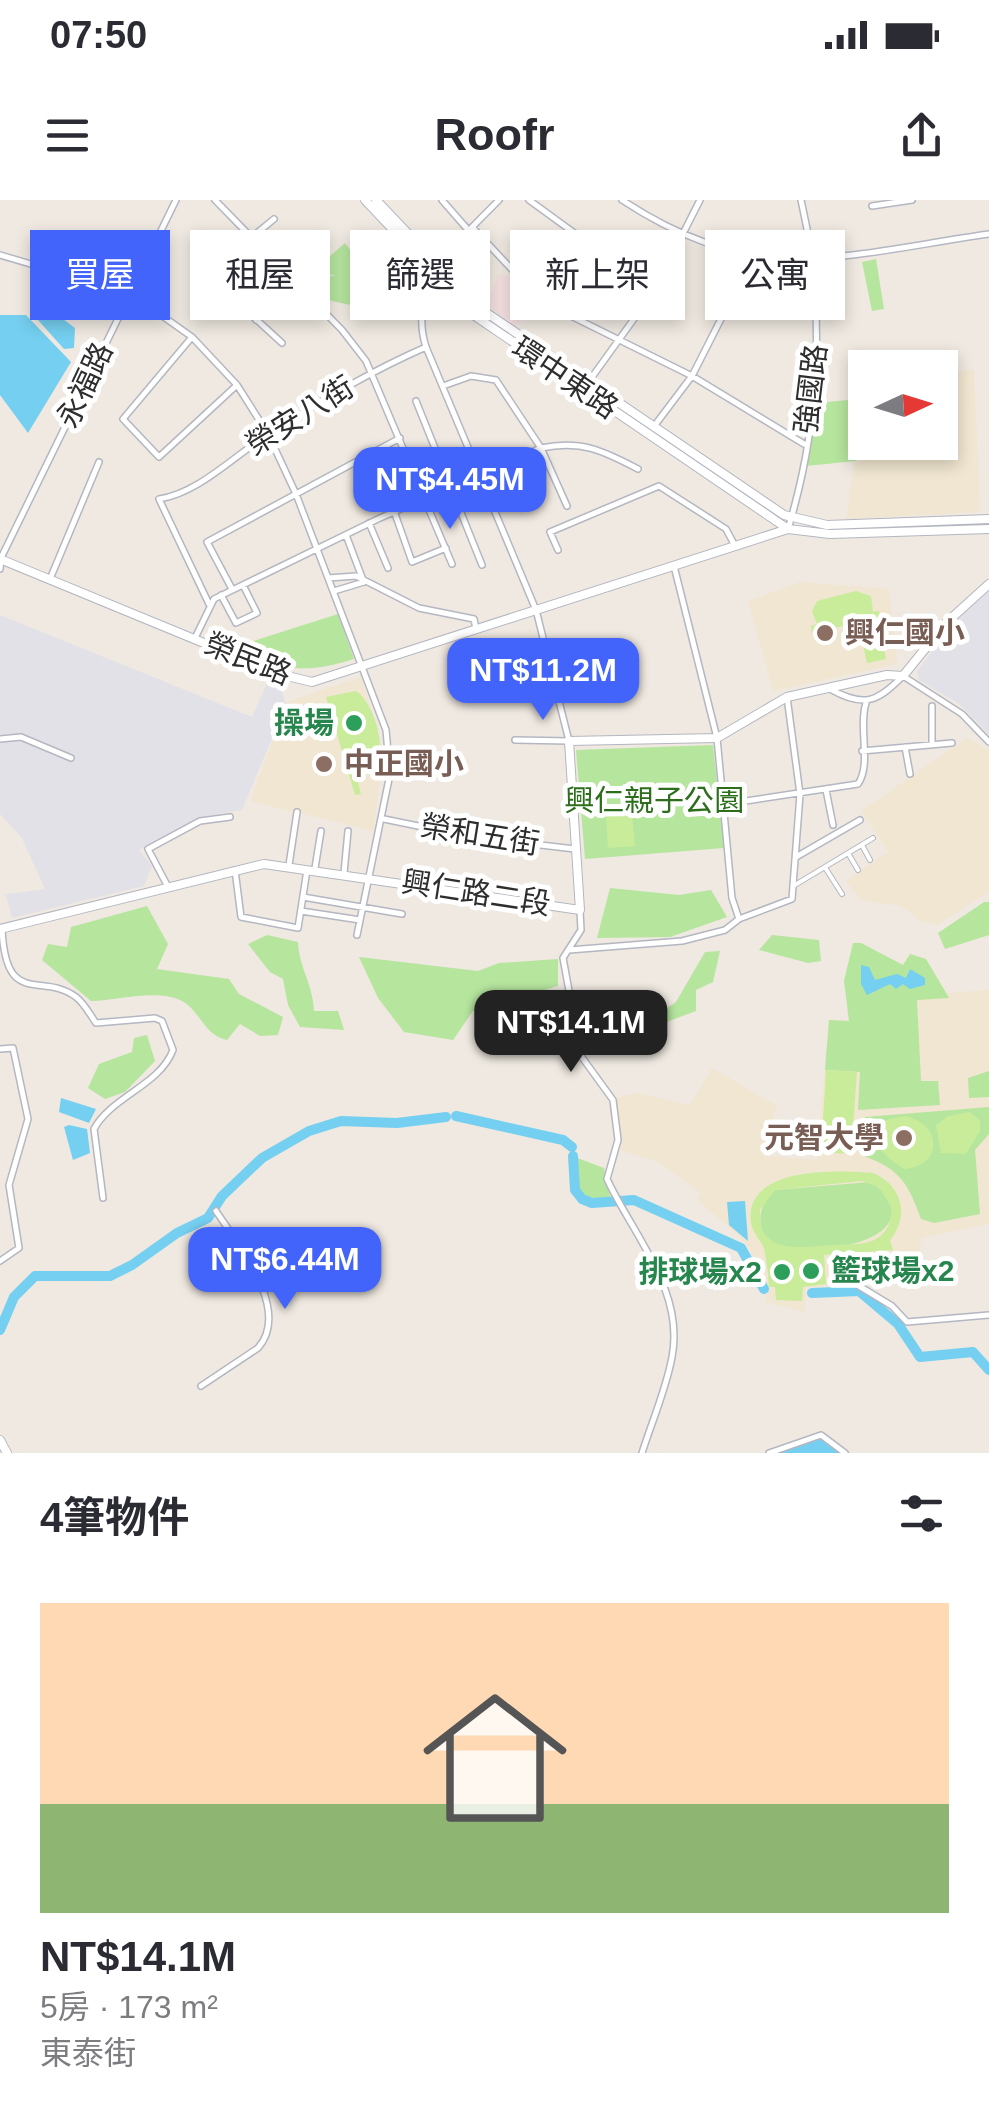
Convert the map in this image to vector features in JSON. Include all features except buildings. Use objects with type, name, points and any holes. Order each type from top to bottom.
[{"type":"street","name":"永福路","points":[[161,230],[176,200]]},
{"type":"street","points":[[215,200],[243,230]]},
{"type":"street","name":"環中東路","points":[[365,200],[395,230]]},
{"type":"street","name":"環中東路","points":[[376,200],[401,230]]},
{"type":"street","points":[[442,200],[546,300],[692,376],[804,444]]},
{"type":"street","points":[[470,229],[499,200]]},
{"type":"street","points":[[529,200],[570,230]]},
{"type":"street","points":[[622,200],[674,230]]},
{"type":"street","points":[[700,200],[685,236],[705,242]]},
{"type":"street","name":"強國路","points":[[801,200],[808,230]]},
{"type":"street","points":[[872,206],[912,200]]},
{"type":"street","points":[[261,230],[274,219]]},
{"type":"street","points":[[845,257],[989,234]]},
{"type":"street","points":[[0,255],[30,264]]},
{"type":"street","name":"環中東路","points":[[490,316],[788,530]]},
{"type":"street","points":[[330,318],[372,371],[452,564]]},
{"type":"street","name":"永福路","points":[[1,562],[117,320]]},
{"type":"street","points":[[168,320],[192,337],[237,385],[268,434],[296,494],[386,730],[390,774],[357,936]]},
{"type":"street","points":[[256,320],[282,343]]},
{"type":"street","points":[[419,320],[426,347],[536,610],[569,740]]},
{"type":"street","points":[[586,385],[633,320]]},
{"type":"street","points":[[651,431],[692,376],[720,320]]},
{"type":"street","name":"強國路","points":[[791,518],[818,320]]},
{"type":"street","points":[[192,337],[123,419],[159,457],[237,385]]},
{"type":"street","name":"榮安八街","points":[[209,604],[159,499],[181,496],[268,434],[372,371],[426,347]]},
{"type":"street","points":[[443,386],[471,376],[496,380],[541,448],[567,506]]},
{"type":"street","points":[[416,401],[482,565]]},
{"type":"street","name":"環中東路","points":[[651,431],[791,518]]},
{"type":"street","points":[[232,589],[207,542],[400,438]]},
{"type":"street","points":[[195,638],[209,604],[232,589],[369,523],[541,448],[568,442],[590,445],[638,469]]},
{"type":"street","points":[[50,579],[99,462]]},
{"type":"street","points":[[558,550],[550,532],[660,486],[726,530],[736,546]]},
{"type":"street","points":[[394,512],[412,562],[446,548]]},
{"type":"street","points":[[788,530],[791,518],[827,524],[989,519]]},
{"type":"street","points":[[369,523],[388,568]]},
{"type":"street","name":"榮民路","points":[[1,562],[302,681],[320,681],[788,530],[831,534],[989,529]]},
{"type":"street","points":[[346,535],[364,582]]},
{"type":"street","points":[[674,566],[717,738],[732,898],[739,919]]},
{"type":"street","points":[[328,578],[343,574],[438,612],[474,619],[476,628]]},
{"type":"street","points":[[334,592],[364,582]]},
{"type":"street","points":[[222,595],[236,624],[258,613],[243,584]]},
{"type":"street","points":[[828,688],[866,703],[878,700],[946,624],[989,584]]},
{"type":"street","points":[[515,740],[717,738],[787,697],[903,676],[962,714],[989,742]]},
{"type":"street","points":[[568,950],[682,941],[725,930],[739,919],[794,896],[800,794],[787,697]]},
{"type":"street","points":[[725,804],[860,782],[860,722],[866,703]]},
{"type":"street","points":[[932,706],[932,745]]},
{"type":"street","points":[[0,738],[21,737],[71,758]]},
{"type":"street","name":"興仁路二段","points":[[1,929],[234,868],[289,864],[580,910],[569,740]]},
{"type":"street","points":[[862,750],[952,743]]},
{"type":"street","points":[[905,747],[910,774]]},
{"type":"street","points":[[826,790],[832,825]]},
{"type":"street","points":[[289,864],[297,812]]},
{"type":"street","points":[[167,885],[148,848],[200,821],[230,817]]},
{"type":"street","name":"榮和五街","points":[[383,819],[472,837],[578,849]]},
{"type":"street","points":[[796,857],[860,820]]},
{"type":"street","points":[[234,868],[241,917],[251,922],[298,928],[321,831]]},
{"type":"street","points":[[344,872],[348,831]]},
{"type":"street","points":[[795,885],[873,838]]},
{"type":"street","points":[[862,845],[870,860]]},
{"type":"street","points":[[848,853],[858,870]]},
{"type":"street","points":[[825,867],[842,894]]},
{"type":"street","points":[[303,897],[402,914]]},
{"type":"street","points":[[580,910],[581,930],[568,950],[564,970],[576,1043],[588,1070],[613,1100],[618,1140],[608,1180],[657,1269],[668,1303],[674,1342],[642,1453]]},
{"type":"street","points":[[301,911],[360,920]]},
{"type":"street","points":[[1,929],[10,969],[30,986],[76,996],[96,1024],[103,1026],[155,1018],[162,1022],[172,1056],[130,1095],[106,1109],[94,1128],[103,1198]]},
{"type":"street","points":[[0,1049],[13,1048],[28,1119],[9,1186],[19,1248],[0,1261]]},
{"type":"street","points":[[201,1386],[258,1348],[264,1341],[268,1314],[257,1277],[216,1212]]},
{"type":"street","points":[[859,1286],[892,1306],[907,1322],[989,1314]]},
{"type":"street","points":[[769,1453],[821,1435],[845,1453]]},
{"type":"street","points":[[0,1440],[7,1453]]},
{"type":"shaded area","points":[[498,275],[510,278],[510,320],[519,320],[515,327],[490,307]]},
{"type":"shaded area","points":[[974,370],[980,512],[846,519],[855,460],[958,460],[958,371]]},
{"type":"shaded area","name":"興仁國小","points":[[800,582],[889,589],[897,664],[773,691],[748,601]]},
{"type":"shaded area","points":[[989,591],[989,735],[959,704],[919,680],[917,671],[963,611]]},
{"type":"shaded area","points":[[0,615],[252,717],[270,677],[279,681],[286,705],[242,810],[200,817],[139,850],[152,866],[144,886],[12,918],[6,895],[0,895],[45,889],[22,838],[0,814]]},
{"type":"shaded area","name":"中正國小","points":[[361,677],[384,752],[373,831],[250,801],[287,702]]},
{"type":"shaded area","points":[[967,738],[989,750],[989,892],[937,925],[921,921],[901,906],[860,900],[846,881],[888,852],[861,811]]},
{"type":"shaded area","name":"元智大學","points":[[853,943],[861,943],[903,965],[910,954],[926,959],[947,993],[989,990],[989,1224],[921,1238],[919,1263],[838,1268],[837,1288],[806,1287],[805,1312],[765,1302],[768,1287],[753,1255],[740,1237],[697,1200],[701,1193],[658,1162],[620,1150],[615,1098],[636,1093],[690,1105],[712,1068],[777,1106],[762,1155],[817,1160],[829,1020],[849,1021],[844,981]]},
{"type":"green space","points":[[345,243],[350,250],[350,305],[330,300],[330,276],[336,276],[330,274],[330,256]]},
{"type":"green space","points":[[876,259],[884,309],[872,311],[862,262]]},
{"type":"green space","points":[[848,400],[848,460],[856,461],[806,466],[817,403]]},
{"type":"green space","points":[[856,591],[871,596],[873,612],[879,611],[881,619],[812,632],[811,626],[817,624],[812,611],[817,601]]},
{"type":"green space","points":[[338,614],[354,659],[300,668],[247,655],[253,641]]},
{"type":"green space","points":[[879,627],[886,659],[867,663],[860,631]]},
{"type":"green space","name":"操場","points":[[356,691],[373,714],[380,747],[375,764],[354,768],[361,794],[355,795],[326,697]]},
{"type":"green space","name":"興仁親子公園","points":[[713,745],[724,848],[585,859],[576,750]]},
{"type":"green space","points":[[632,814],[635,846],[608,848],[606,816]]},
{"type":"green space","points":[[610,888],[679,895],[711,890],[727,917],[670,937],[597,938]]},
{"type":"green space","points":[[989,902],[989,935],[945,949],[938,933]]},
{"type":"green space","points":[[147,906],[168,944],[157,969],[229,979],[239,994],[283,1017],[278,1035],[260,1036],[240,1024],[227,1040],[212,1033],[187,1004],[170,997],[148,995],[91,1001],[42,960],[48,944],[67,947],[71,927]]},
{"type":"green space","points":[[267,935],[298,942],[314,1011],[338,1011],[344,1030],[300,1027],[288,1005],[283,979],[270,972],[248,944]]},
{"type":"green space","points":[[772,935],[819,940],[821,961],[808,963],[759,950]]},
{"type":"green space","points":[[853,943],[861,943],[903,965],[910,954],[926,959],[949,998],[917,1000],[921,1081],[938,1081],[940,1105],[858,1110],[860,1072],[825,1070],[829,1020],[849,1021],[844,981]]},
{"type":"green space","points":[[720,951],[713,982],[696,990],[696,1011],[661,1024],[658,1014],[676,1002],[705,952]]},
{"type":"green space","points":[[359,957],[478,971],[499,963],[558,959],[558,986],[473,1011],[453,1040],[404,1032],[378,998]]},
{"type":"green space","points":[[147,1035],[155,1061],[125,1092],[105,1099],[88,1088],[99,1064],[132,1052],[134,1038]]},
{"type":"green space","points":[[826,1070],[857,1072],[851,1154],[821,1152]]},
{"type":"green space","points":[[989,1071],[989,1097],[969,1098],[968,1078]]},
{"type":"green space","points":[[989,1107],[989,1134],[975,1150],[980,1214],[934,1223],[921,1219],[902,1180],[866,1157],[865,1117]]},
{"type":"green space","points":[[969,1112],[980,1120],[980,1131],[966,1154],[941,1153],[936,1125],[948,1116]]},
{"type":"green space","points":[[905,1116],[926,1127],[933,1144],[926,1161],[904,1169],[881,1150],[874,1130],[876,1122]]},
{"type":"green space","points":[[572,1156],[604,1168],[611,1200],[581,1196]]},
{"type":"green space","points":[[857,1172],[883,1178],[896,1193],[901,1211],[890,1240],[893,1250],[824,1255],[826,1284],[803,1287],[802,1301],[776,1300],[775,1287],[769,1287],[763,1247],[751,1223],[752,1204],[777,1181],[796,1175]],"holes":[[[862,1181],[879,1187],[892,1208],[891,1217],[885,1231],[869,1242],[783,1246],[773,1242],[761,1225],[760,1210],[775,1190]]]},
{"type":"green space","points":[[870,1182],[886,1194],[892,1213],[888,1225],[863,1241],[827,1249],[793,1249],[772,1243],[762,1230],[761,1213],[775,1190]]},
{"type":"water","points":[[0,315],[26,315],[71,362],[28,433],[0,395]]},
{"type":"water","points":[[38,320],[64,320],[75,328],[74,348],[64,349]]},
{"type":"water","points":[[861,965],[869,967],[875,980],[897,974],[906,978],[910,969],[925,978],[925,985],[910,989],[903,984],[896,989],[890,984],[867,995],[861,984]]},
{"type":"water","points":[[61,1098],[96,1109],[89,1123],[59,1112]]},
{"type":"water","points":[[64,1127],[87,1129],[90,1153],[73,1160]]},
{"type":"water","points":[[745,1201],[748,1241],[729,1225],[727,1202]]},
{"type":"water","points":[[823,1437],[841,1453],[778,1453]]},
{"type":"waterway","points":[[456,1116],[563,1140],[572,1147]]},
{"type":"waterway","points":[[0,1330],[14,1297],[35,1276],[110,1276],[132,1265],[177,1233],[208,1218],[222,1196],[262,1158],[309,1131],[341,1121],[397,1123],[446,1117]]},
{"type":"waterway","points":[[573,1156],[575,1190],[582,1199],[592,1203],[634,1200],[741,1248],[764,1289]]},
{"type":"waterway","points":[[812,1293],[859,1291],[898,1324],[920,1357],[973,1352],[989,1370]]},
{"type":"place","name":"興仁國小","points":[[825,633]]},
{"type":"place","name":"操場","points":[[354,723]]},
{"type":"place","name":"中正國小","points":[[324,764]]},
{"type":"place","name":"元智大學","points":[[904,1138]]},
{"type":"place","name":"籃球場x2","points":[[811,1271]]},
{"type":"place","name":"排球場x2","points":[[782,1272]]}]
